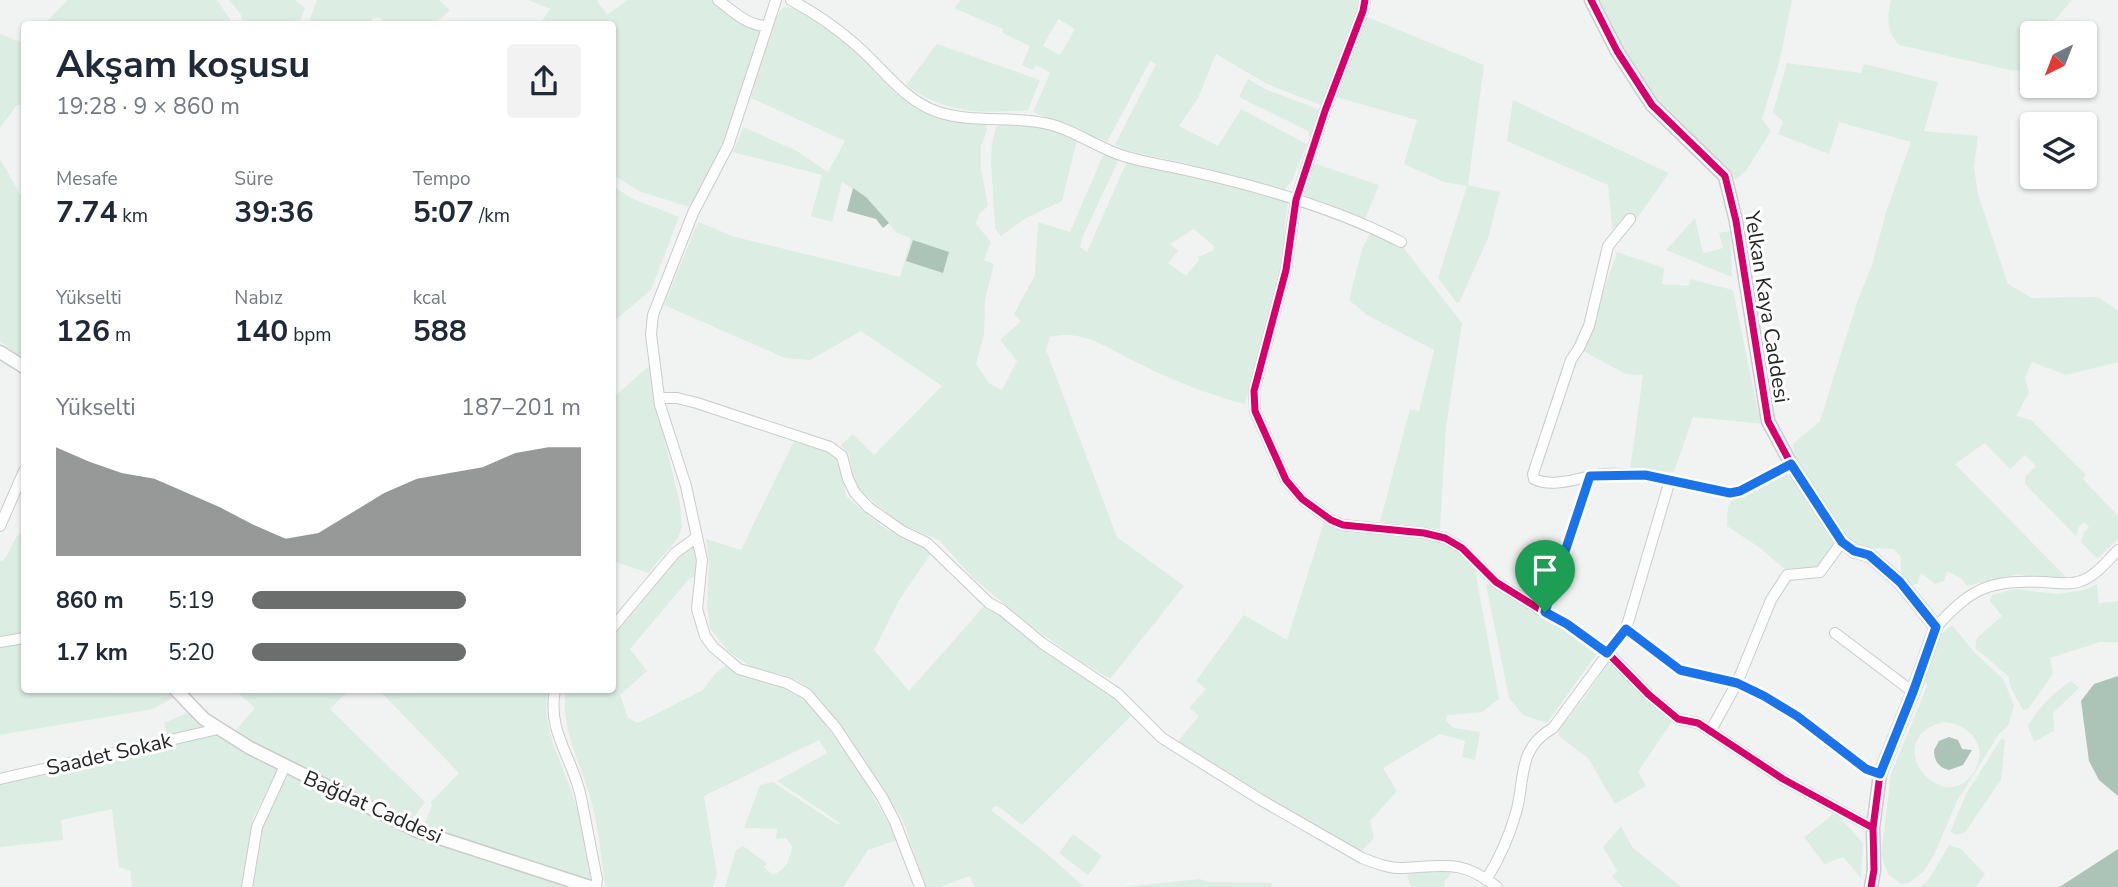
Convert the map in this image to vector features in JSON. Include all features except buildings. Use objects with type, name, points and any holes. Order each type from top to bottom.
[{"type":"street","points":[[718,0],[744,20],[767,26]]},
{"type":"street","points":[[776,0],[728,146],[685,233],[653,315],[651,334],[659,398],[686,486],[702,560],[697,608],[705,636],[713,647],[739,669],[787,683],[807,694],[836,729],[882,797],[895,822],[920,887]]},
{"type":"street","points":[[791,0],[856,45],[920,104],[938,112],[963,118],[1046,123],[1075,132],[1125,156],[1225,179],[1359,221],[1401,242]]},
{"type":"street","points":[[1365,0],[1296,200],[1286,270],[1254,391],[1253,404],[1259,421],[1286,480],[1302,499],[1331,520],[1343,525],[1424,533],[1444,538],[1462,548],[1496,582],[1567,624],[1607,653],[1647,694],[1678,719],[1699,723],[1783,779],[1873,828]]},
{"type":"street","name":"Yelkan Kaya Caddesi","points":[[1591,0],[1617,51],[1652,105],[1725,176],[1736,221],[1768,421],[1791,464],[1842,542],[1854,551],[1869,555],[1900,582],[1936,627]]},
{"type":"street","points":[[1630,219],[1608,246],[1589,326],[1571,360],[1533,474],[1534,479],[1544,483],[1590,476],[1645,475],[1730,493],[1740,491],[1791,464]]},
{"type":"street","points":[[0,352],[21,365]]},
{"type":"street","points":[[659,398],[677,398],[697,403],[839,452],[855,493],[868,508],[902,531],[927,543],[989,603],[1002,610],[1042,643],[1118,694],[1162,738],[1261,800],[1362,858],[1402,869],[1438,864],[1462,866],[1497,887]]},
{"type":"street","points":[[1545,612],[1590,476]]},
{"type":"street","points":[[0,526],[21,478]]},
{"type":"street","points":[[1486,880],[1512,827],[1525,759],[1544,734],[1553,728],[1626,629],[1670,480]]},
{"type":"street","points":[[616,623],[675,553],[697,537]]},
{"type":"street","points":[[1711,730],[1737,683],[1771,600],[1787,575],[1821,572],[1842,542]]},
{"type":"street","points":[[1871,887],[1874,870],[1873,828],[1880,774],[1936,627],[1979,589],[2004,582],[2081,582],[2118,550]]},
{"type":"street","points":[[1626,629],[1680,670],[1750,688],[1797,716],[1866,769],[1880,774]]},
{"type":"street","points":[[1835,633],[1913,692]]},
{"type":"street","points":[[0,642],[21,638]]},
{"type":"street","name":"Bağdat Caddesi","points":[[179,693],[204,719],[218,729],[415,831],[590,887]]},
{"type":"street","points":[[554,693],[554,729],[579,790],[597,878],[596,887]]},
{"type":"street","name":"Saadet Sokak","points":[[0,779],[218,729]]},
{"type":"street","points":[[247,887],[257,827],[285,766]]},
{"type":"shaded area","points":[[68,0],[217,0],[231,21],[47,21]]},
{"type":"shaded area","points":[[229,0],[295,0],[305,8],[300,21],[243,21]]},
{"type":"shaded area","points":[[317,0],[439,0],[450,10],[438,21],[382,21],[380,18],[373,18],[372,21],[309,21]]},
{"type":"shaded area","points":[[528,0],[599,0],[597,1],[607,15],[628,0],[712,0],[742,25],[761,32],[726,144],[690,207],[641,192],[616,177],[616,21],[542,21],[550,9]]},
{"type":"shaded area","points":[[961,0],[1360,0],[1321,105],[1267,84],[1216,54],[1198,98],[1179,126],[1218,146],[1241,109],[1307,144],[1292,181],[1283,191],[1185,163],[1124,150],[1115,145],[1156,64],[1150,61],[1107,142],[1033,112],[1050,73],[1036,65],[1033,70],[1022,65],[1030,46],[1003,33],[1003,29],[954,8]],"holes":[[[1058,19],[1075,29],[1060,55],[1043,46]]]},
{"type":"shaded area","points":[[1600,0],[1792,0],[1780,59],[1762,119],[1771,131],[1746,171],[1735,180],[1732,172],[1652,96],[1623,50]]},
{"type":"shaded area","points":[[1891,0],[2072,0],[2055,21],[2020,21],[2020,71],[1899,45],[1892,35],[1889,13]]},
{"type":"shaded area","points":[[784,7],[805,13],[852,47],[918,106],[986,124],[987,131],[981,146],[981,169],[988,206],[979,214],[976,224],[991,242],[984,260],[994,264],[985,300],[984,335],[976,364],[990,384],[1002,390],[1017,361],[1000,340],[1021,321],[1014,314],[1035,275],[1038,222],[1070,232],[1105,151],[1119,159],[1083,236],[1080,247],[1087,252],[1128,159],[1288,202],[1286,248],[1245,404],[1179,382],[1098,342],[1074,336],[1050,337],[1046,350],[1117,537],[1184,586],[1110,679],[1027,623],[972,577],[939,540],[901,524],[855,487],[849,455],[841,445],[853,434],[874,455],[942,386],[861,331],[810,360],[785,358],[664,305],[698,222],[735,237],[900,277],[911,238],[897,233],[866,197],[842,182],[832,222],[811,216],[822,175],[733,152],[743,127],[797,151],[828,172],[845,141],[751,98],[767,36]],"holes":[[[1194,229],[1214,246],[1214,250],[1198,257],[1199,260],[1186,276],[1168,263],[1178,251],[1170,244]]]},
{"type":"shaded area","points":[[1367,17],[1484,65],[1468,185],[1500,192],[1488,238],[1457,303],[1438,278],[1467,186],[1444,182],[1404,164],[1417,120],[1336,97]]},
{"type":"shaded area","points":[[0,34],[21,42],[21,105],[17,105],[0,128]]},
{"type":"shaded area","points":[[937,44],[1040,80],[1028,110],[964,110],[934,101],[906,85]]},
{"type":"shaded area","points":[[1787,63],[1861,73],[1864,64],[1938,82],[1924,131],[1978,136],[1974,167],[1978,194],[2008,284],[2032,298],[2098,297],[2118,311],[2118,362],[2066,375],[2032,362],[2025,378],[2029,393],[2016,416],[2031,420],[2086,475],[2083,479],[2118,516],[2118,539],[2097,559],[2081,542],[2089,527],[2084,522],[2076,536],[2025,484],[2025,477],[2036,466],[2025,455],[2010,469],[1985,443],[1955,464],[2066,577],[2041,579],[2017,574],[1967,586],[1961,578],[1947,571],[1944,581],[1935,584],[1921,573],[1917,584],[1910,585],[1901,577],[1901,557],[1894,549],[1867,548],[1843,537],[1813,492],[1795,455],[1793,444],[1820,421],[1911,142],[1839,122],[1829,154],[1778,134],[1783,122],[1773,112]]},
{"type":"shaded area","points":[[1248,79],[1265,89],[1320,110],[1310,139],[1308,131],[1239,97]]},
{"type":"shaded area","points":[[1513,100],[1669,173],[1626,234],[1614,245],[1608,185],[1507,141]]},
{"type":"shaded area","points":[[1006,123],[1042,125],[1077,140],[1062,201],[1026,218],[1001,236],[995,228],[991,162],[996,127]]},
{"type":"shaded area","points":[[0,159],[21,196],[21,358],[0,341]]},
{"type":"shaded area","points":[[1313,163],[1379,185],[1365,219],[1304,199],[1303,191]]},
{"type":"shaded area","points":[[616,188],[631,198],[679,217],[651,290],[616,319]]},
{"type":"shaded area","points":[[853,188],[866,197],[889,223],[883,228],[876,219],[847,211]]},
{"type":"shaded area","points":[[1695,218],[1703,253],[1723,248],[1719,233],[1730,231],[1732,277],[1666,250]]},
{"type":"shaded area","points":[[1371,231],[1402,246],[1462,323],[1446,427],[1440,529],[1380,522],[1410,409],[1419,411],[1434,350],[1367,315],[1349,300],[1362,249]]},
{"type":"shaded area","points":[[913,240],[949,252],[943,273],[906,261]]},
{"type":"shaded area","points":[[1617,252],[1664,268],[1662,284],[1689,286],[1690,279],[1733,290],[1758,411],[1764,424],[1693,417],[1674,472],[1630,470],[1643,375],[1626,374],[1583,351]]},
{"type":"shaded area","points":[[650,365],[656,404],[680,504],[682,527],[678,538],[648,573],[616,562],[616,395]]},
{"type":"shaded area","points":[[795,439],[832,453],[840,461],[846,496],[890,531],[932,552],[898,602],[874,650],[909,691],[985,605],[994,609],[1040,649],[1082,673],[1121,703],[1132,715],[1022,825],[999,807],[995,806],[991,810],[1084,887],[975,887],[970,876],[940,887],[925,887],[903,820],[811,690],[780,674],[755,669],[729,652],[710,628],[706,539],[741,550]]},
{"type":"shaded area","points":[[1790,471],[1839,542],[1818,568],[1786,570],[1727,526],[1728,506],[1733,499]]},
{"type":"shaded area","points":[[1324,522],[1356,532],[1443,541],[1456,550],[1475,570],[1499,699],[1482,712],[1447,715],[1446,721],[1454,728],[1480,732],[1475,760],[1462,757],[1465,741],[1440,734],[1383,768],[1397,791],[1370,821],[1374,838],[1361,852],[1264,796],[1178,741],[1199,716],[1189,708],[1206,689],[1196,681],[1244,615],[1287,640]]},
{"type":"shaded area","points":[[20,533],[21,634],[0,638],[0,561],[4,560]]},
{"type":"shaded area","points":[[695,545],[698,578],[690,578],[630,649],[647,671],[620,695],[628,718],[638,723],[703,690],[715,674],[727,665],[788,687],[804,696],[860,772],[888,823],[892,824],[897,840],[868,850],[843,887],[725,887],[736,850],[743,846],[767,863],[764,867],[773,875],[785,867],[789,859],[792,846],[786,838],[776,839],[777,829],[744,828],[760,785],[773,782],[838,825],[840,823],[777,781],[827,753],[819,740],[704,796],[717,875],[713,887],[605,885],[594,814],[566,721],[566,693],[616,693],[616,631],[679,555]]},
{"type":"shaded area","points":[[1492,583],[1565,628],[1598,652],[1547,723],[1523,715],[1509,698],[1486,585]]},
{"type":"shaded area","points":[[2097,584],[2099,603],[2118,601],[2118,642],[2100,642],[2050,658],[2053,674],[2028,709],[2023,710],[2008,676],[1975,648],[1977,638],[2002,616],[1990,601],[1992,595],[2015,589],[2058,594],[2084,590]]},
{"type":"shaded area","points":[[1952,625],[1975,653],[2004,680],[2014,706],[2008,726],[1999,734],[1957,801],[1934,855],[1924,871],[1909,883],[1901,884],[1888,874],[1881,854],[1891,774],[1927,686],[1924,680],[1939,636]],"holes":[[[1943,722],[1961,726],[1974,737],[1978,744],[1979,761],[1963,784],[1948,787],[1934,783],[1923,773],[1916,759],[1915,745],[1924,732]]]},
{"type":"shaded area","points":[[21,641],[21,693],[172,693],[175,697],[153,709],[0,735],[0,644]]},
{"type":"shaded area","points":[[1608,663],[1673,720],[1638,772],[1646,786],[1615,804],[1588,758],[1560,737],[1557,730],[1582,701]]},
{"type":"shaded area","points":[[2118,676],[2118,796],[2099,780],[2089,761],[2081,701],[2094,684]]},
{"type":"shaded area","points":[[2071,681],[2079,688],[2053,713],[2054,731],[2034,742],[2028,726],[2047,701]]},
{"type":"shaded area","points":[[238,693],[346,693],[330,709],[425,802],[411,821],[244,739],[235,731],[255,708]]},
{"type":"shaded area","points":[[382,693],[548,693],[546,703],[550,734],[579,817],[592,873],[590,880],[423,827],[432,806],[431,802],[459,773]]},
{"type":"shaded area","points":[[189,712],[202,726],[201,730],[168,737],[164,723]]},
{"type":"shaded area","points":[[216,734],[278,771],[253,818],[243,887],[132,887],[131,871],[119,867],[112,809],[61,820],[63,840],[0,847],[0,784]]},
{"type":"shaded area","points":[[1949,737],[1958,740],[1962,749],[1972,750],[1963,765],[1949,770],[1938,763],[1934,750],[1939,741]]},
{"type":"shaded area","points":[[2002,738],[2005,741],[2001,780],[1965,832],[1957,835],[1950,832],[1967,792]]},
{"type":"shaded area","points":[[286,774],[402,831],[566,887],[252,887],[260,829]]},
{"type":"shaded area","points":[[1834,811],[1863,843],[1861,878],[1843,857],[1824,864],[1804,837]]},
{"type":"shaded area","points":[[1621,826],[1632,847],[1681,887],[1623,887],[1612,877],[1617,871],[1603,847]]},
{"type":"shaded area","points":[[1073,834],[1102,856],[1088,875],[1059,853]]},
{"type":"shaded area","points":[[1949,845],[1961,849],[1985,874],[1976,887],[1920,887],[1928,881]]},
{"type":"shaded area","points":[[2118,849],[2118,887],[2058,887],[2061,886]]},
{"type":"shaded area","points":[[1444,867],[1451,874],[1444,882],[1445,887],[1411,887],[1407,875]]},
{"type":"shaded area","points":[[1200,879],[1207,882],[1272,883],[1271,887],[1123,887]]},
{"type":"cycle path","points":[[1365,0],[1296,200],[1286,270],[1254,391],[1255,411],[1286,480],[1302,499],[1331,520],[1343,525],[1424,533],[1445,538],[1462,548],[1496,582],[1604,649],[1648,694],[1678,719],[1698,723],[1783,779],[1873,828]]},
{"type":"cycle path","points":[[1591,0],[1617,51],[1652,105],[1725,176],[1736,221],[1768,421],[1791,464],[1842,542],[1854,551],[1869,555],[1900,582],[1936,627],[1880,774],[1873,828],[1874,870],[1871,887]]},
{"type":"route","points":[[1791,464],[1842,542],[1854,551],[1869,555],[1900,582],[1936,627],[1880,774],[1866,769],[1797,716],[1750,688],[1680,670],[1626,629],[1607,653],[1567,624],[1545,612],[1590,476],[1645,475],[1730,493],[1740,491],[1791,464]]}]
